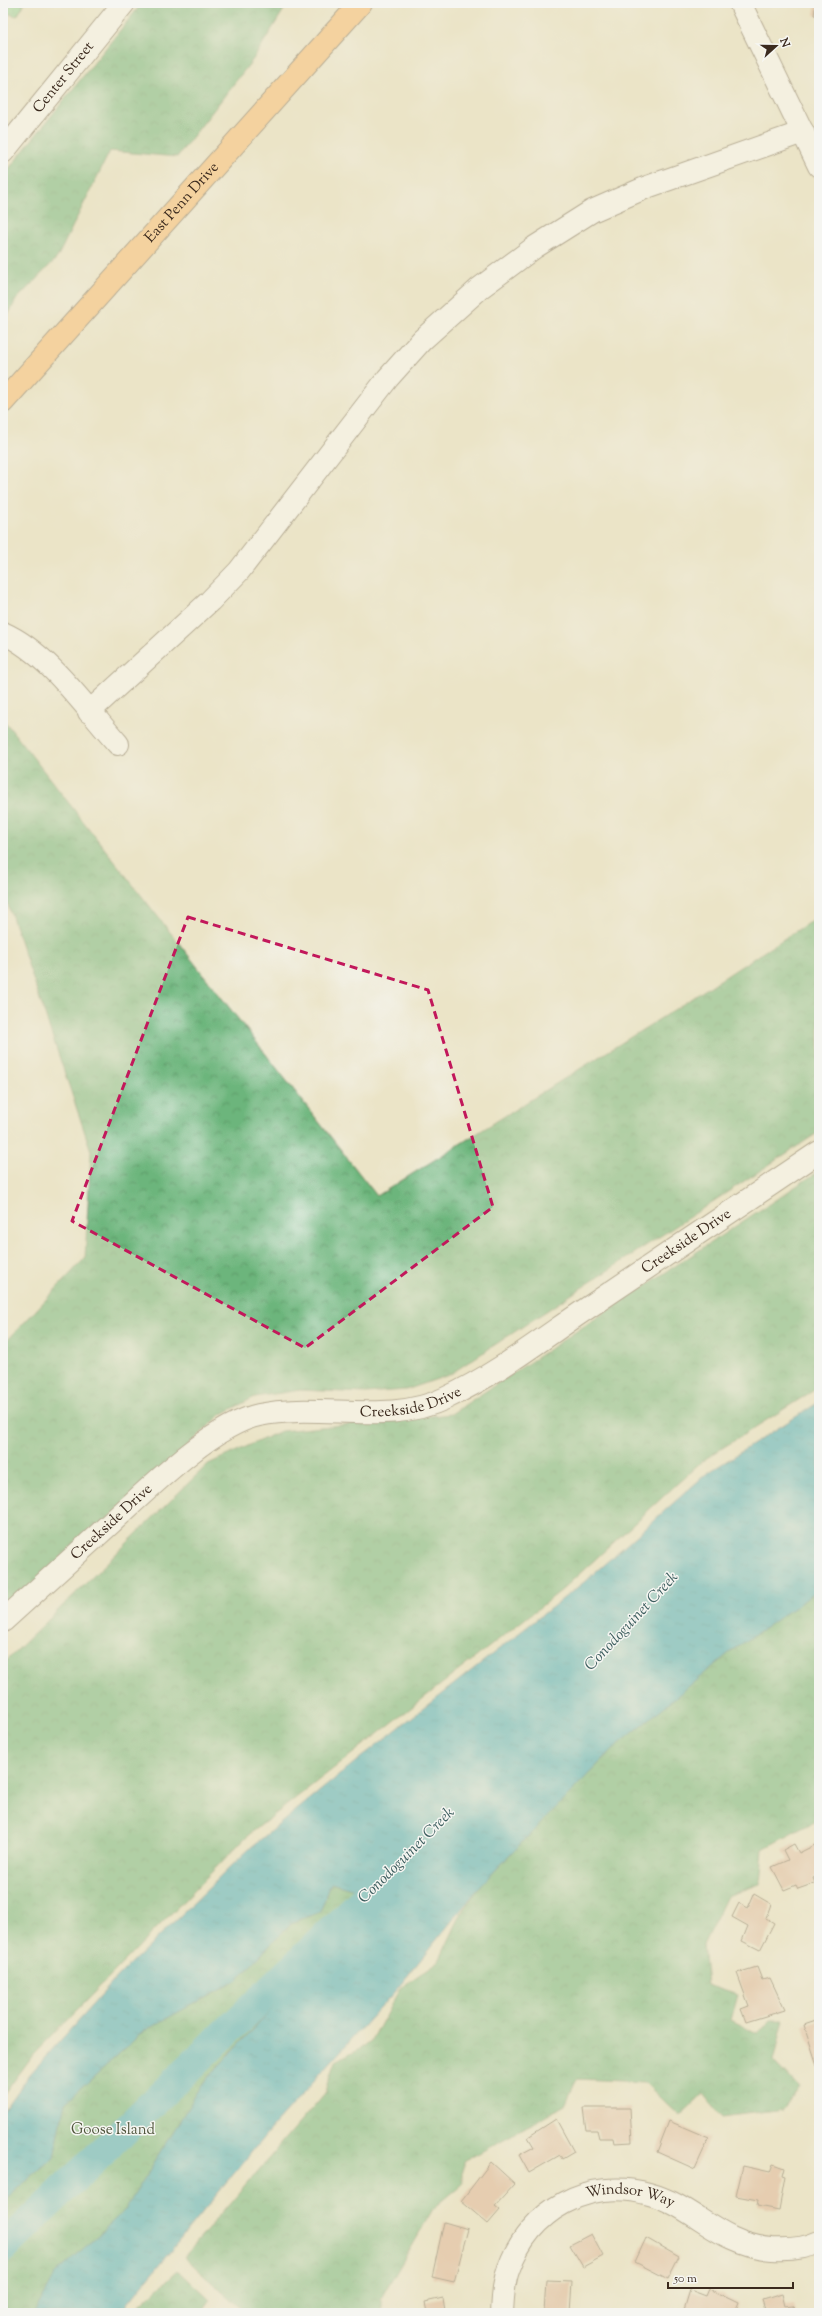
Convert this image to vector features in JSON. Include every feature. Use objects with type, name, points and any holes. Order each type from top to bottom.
[{"type":"main road","name":"East Penn Drive","points":[[3,402],[361,3]]},
{"type":"street","name":"Center Street","points":[[3,152],[124,3]]},
{"type":"street","points":[[740,3],[819,166]]},
{"type":"street","points":[[89,712],[210,601],[239,571],[388,378],[422,340],[480,288],[535,246],[592,211],[647,187],[802,132]]},
{"type":"street","points":[[3,633],[32,649],[118,744]]},
{"type":"street","name":"Creekside Drive","points":[[3,1621],[150,1487],[178,1463],[225,1430],[239,1422],[258,1415],[291,1411],[389,1411],[421,1407],[443,1400],[523,1352],[819,1152]]},
{"type":"street","name":"Windsor Way","points":[[502,2313],[503,2290],[508,2269],[529,2230],[551,2210],[586,2194],[610,2189],[631,2190],[650,2194],[668,2202],[728,2238],[760,2248],[784,2250],[817,2248]]},
{"type":"highlighted area","points":[[188,917],[428,990],[493,1207],[305,1348],[72,1221]]},
{"type":"green space","points":[[3,3],[25,3],[17,16],[3,12]]},
{"type":"green space","points":[[142,3],[288,3],[254,58],[177,157],[110,151],[57,258],[16,300],[3,325],[3,176]]},
{"type":"green space","points":[[3,719],[377,1196],[669,1013],[819,916],[819,1132],[449,1375],[406,1390],[366,1393],[300,1390],[255,1397],[222,1414],[3,1615],[3,1345],[85,1258],[91,1151],[8,905],[3,897]]},
{"type":"green space","points":[[819,1171],[819,1387],[702,1461],[562,1590],[246,1837],[33,2055],[3,2096],[3,1664],[208,1464],[281,1431],[451,1414]]},
{"type":"green space","points":[[819,1590],[819,1819],[763,1849],[760,1884],[727,1896],[703,1945],[707,1985],[738,1995],[731,2020],[757,2033],[770,2020],[784,2020],[774,2061],[799,2087],[783,2109],[722,2117],[703,2094],[680,2116],[644,2082],[577,2079],[565,2105],[463,2162],[463,2184],[433,2209],[381,2299],[381,2313],[247,2313],[184,2257],[325,2093],[336,2061],[372,2041],[400,1988],[439,1961],[463,1910],[482,1884],[612,1750],[729,1653]]},
{"type":"green space","name":"Goose Island","points":[[331,1883],[355,1890],[363,1909],[203,2083],[125,2210],[56,2274],[34,2313],[3,2313],[3,2201],[54,2157],[65,2103],[144,2031],[237,1980],[291,1923],[320,1912]]},
{"type":"green space","points":[[178,2270],[210,2300],[201,2313],[131,2313]]},
{"type":"water","points":[[819,1402],[819,1590],[729,1653],[612,1750],[482,1884],[397,1989],[273,2126],[120,2313],[34,2313],[56,2274],[125,2210],[203,2083],[363,1910],[355,1890],[331,1883],[320,1912],[291,1923],[237,1980],[144,2031],[65,2103],[54,2157],[3,2201],[3,2112],[30,2074],[120,1974],[250,1848],[360,1758],[584,1582],[706,1474]]},
{"type":"building","points":[[816,3],[819,3],[819,16],[814,15]]},
{"type":"building","points":[[819,1843],[819,1875],[813,1878],[815,1883],[798,1889],[796,1885],[784,1890],[772,1867],[788,1860],[783,1850],[794,1844],[799,1853]]},
{"type":"building","points":[[754,1894],[771,1904],[766,1918],[774,1923],[760,1950],[742,1941],[748,1926],[732,1917],[739,1903],[748,1908]]},
{"type":"building","points":[[757,1967],[762,1980],[770,1978],[785,2010],[746,2022],[741,2009],[749,2006],[737,1973]]},
{"type":"building","points":[[819,2020],[819,2064],[817,2065],[804,2025]]},
{"type":"building","points":[[583,2108],[630,2108],[632,2142],[614,2143],[613,2138],[599,2138],[597,2130],[586,2130]]},
{"type":"building","points":[[556,2119],[574,2152],[562,2159],[560,2155],[529,2173],[519,2155],[534,2147],[528,2137]]},
{"type":"building","points":[[669,2121],[709,2138],[695,2169],[657,2152]]},
{"type":"building","points":[[491,2162],[515,2184],[495,2206],[500,2210],[488,2224],[461,2201]]},
{"type":"building","points":[[773,2164],[784,2168],[782,2176],[785,2177],[779,2210],[757,2206],[758,2200],[736,2196],[743,2166],[770,2172]]},
{"type":"building","points":[[444,2222],[468,2229],[454,2282],[432,2277]]},
{"type":"building","points":[[591,2234],[603,2256],[583,2267],[570,2245]]},
{"type":"building","points":[[646,2238],[679,2257],[668,2279],[635,2262]]},
{"type":"building","points":[[546,2281],[572,2282],[570,2313],[544,2313]]},
{"type":"building","points":[[709,2289],[738,2303],[734,2313],[692,2313],[684,2310],[690,2290],[706,2296]]},
{"type":"building","points":[[782,2294],[785,2306],[794,2305],[796,2313],[766,2313],[762,2300]]},
{"type":"building","points":[[443,2298],[445,2311],[455,2311],[456,2313],[427,2313],[425,2302]]},
{"type":"waterway","name":"Conodoguinet Creek","points":[[3,2248],[390,1874]]}]
